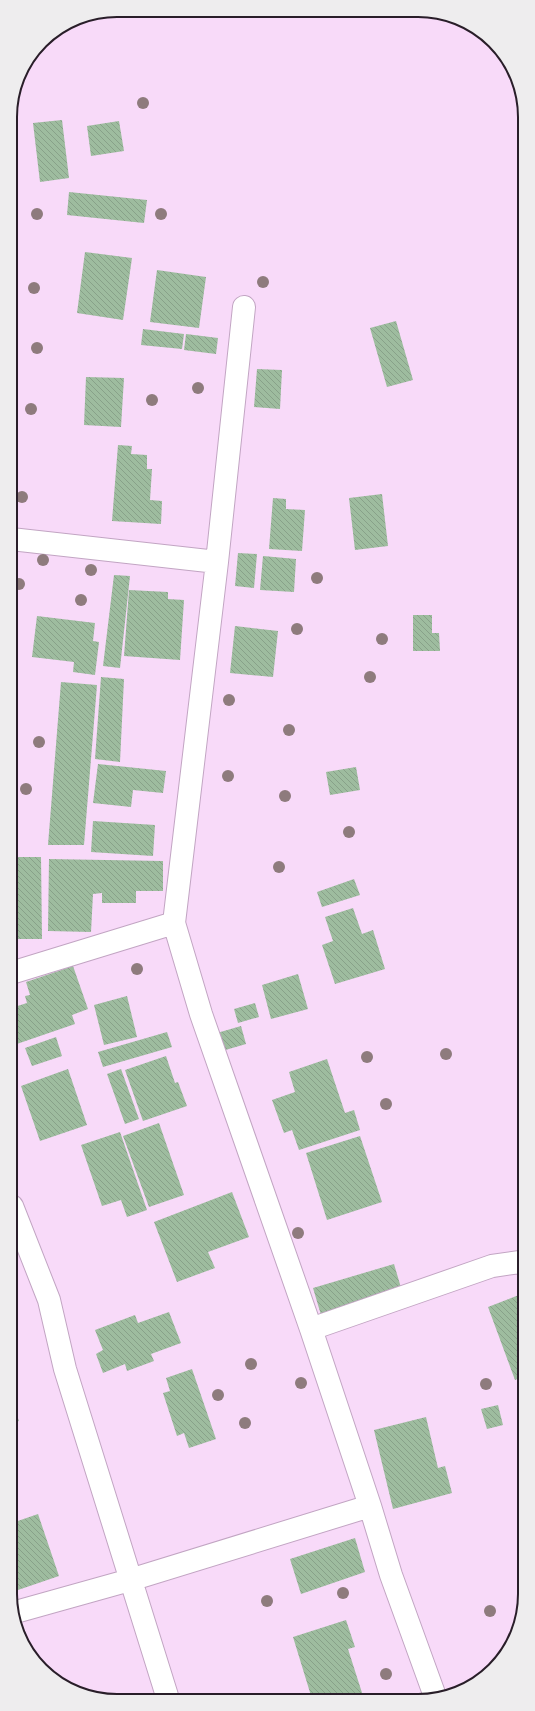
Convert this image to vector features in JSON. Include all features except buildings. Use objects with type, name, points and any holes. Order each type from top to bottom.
[{"type":"street","points":[[244,308],[217,562],[174,923],[201,1014],[311,1329],[370,1506],[391,1575],[434,1693]]},
{"type":"street","points":[[17,540],[217,562]]},
{"type":"street","points":[[17,971],[174,923]]},
{"type":"street","points":[[17,1219],[49,1300],[65,1369],[166,1694]]},
{"type":"street","points":[[311,1329],[492,1266],[518,1262]]},
{"type":"street","points":[[19,1611],[130,1580],[370,1506]]}]
